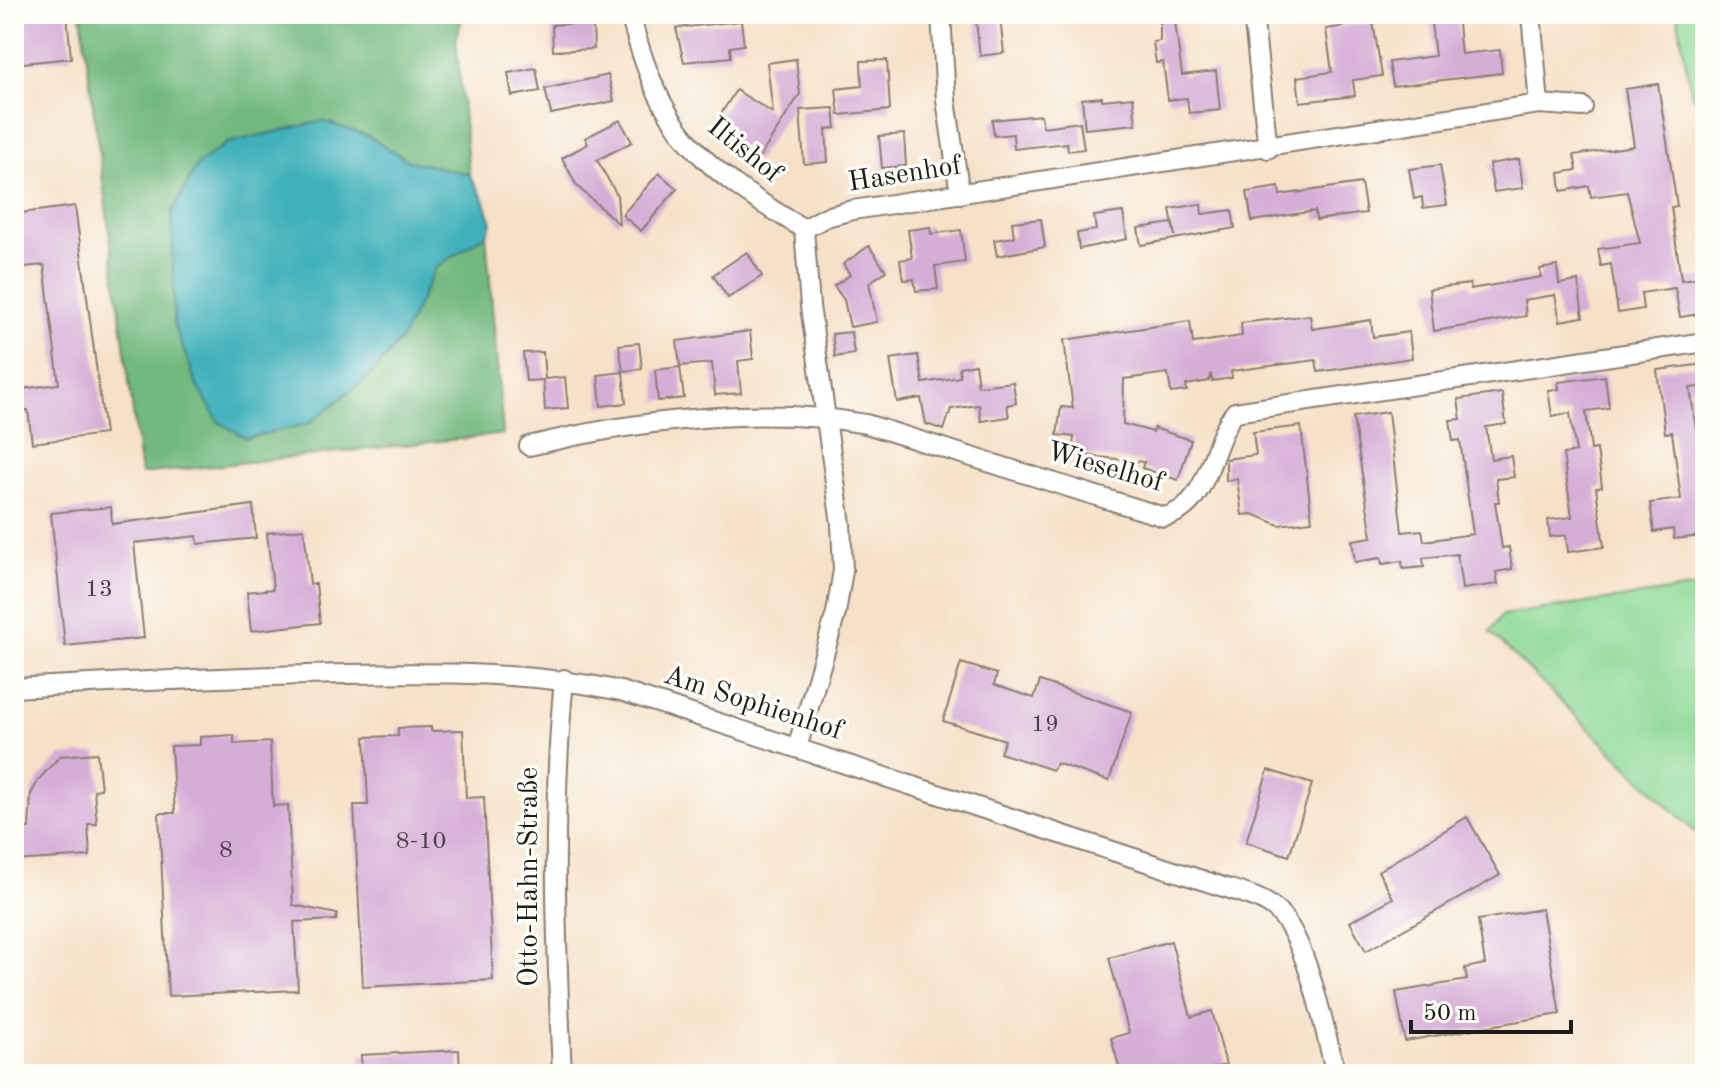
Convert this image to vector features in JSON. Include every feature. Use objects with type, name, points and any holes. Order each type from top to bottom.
[{"type":"street","name":"Iltishof","points":[[630,14],[647,75],[677,131],[704,161],[804,229]]},
{"type":"street","points":[[941,14],[946,100],[960,194]]},
{"type":"street","points":[[1253,14],[1268,149]]},
{"type":"street","points":[[1531,14],[1539,104]]},
{"type":"street","name":"Hasenhof","points":[[804,229],[826,217],[853,210],[1268,149],[1539,104],[1583,107]]},
{"type":"street","points":[[797,748],[836,613],[843,570],[841,524],[806,270],[804,229]]},
{"type":"street","name":"Wieselhof","points":[[529,446],[590,431],[775,414],[826,417],[866,424],[1164,517],[1179,513],[1194,502],[1225,424],[1235,412],[1705,342]]},
{"type":"street","name":"Am Sophienhof","points":[[14,688],[233,676],[412,673],[564,679],[621,691],[1217,885],[1275,908],[1292,930],[1314,988],[1336,1074]]},
{"type":"street","name":"Otto-Hahn-Straße","points":[[562,1074],[553,852],[555,766],[564,679]]},
{"type":"green space","points":[[81,14],[464,14],[456,37],[469,174],[409,161],[366,135],[246,438],[308,424],[373,373],[401,338],[436,266],[486,235],[503,434],[141,474]]},
{"type":"green space","points":[[1677,14],[1705,14],[1705,95],[1692,97]]},
{"type":"green space","points":[[1705,586],[1705,842],[1490,632],[1502,615]]},
{"type":"water","points":[[323,121],[366,135],[409,161],[469,174],[484,199],[492,223],[486,235],[436,267],[402,338],[373,373],[308,424],[246,438],[219,422],[197,385],[174,325],[172,213],[197,165],[227,143]]},
{"type":"building","points":[[14,14],[67,14],[71,58],[14,64]]},
{"type":"building","points":[[1160,14],[1174,14],[1182,75],[1216,71],[1220,110],[1189,113],[1187,98],[1168,100],[1163,62],[1156,63],[1153,42],[1160,41]]},
{"type":"building","points":[[1430,14],[1457,14],[1461,54],[1500,50],[1502,73],[1393,86],[1389,62],[1435,56]]},
{"type":"building","points":[[1000,18],[1004,53],[980,56],[976,21]]},
{"type":"building","points":[[741,21],[744,45],[730,47],[731,57],[684,62],[676,28]]},
{"type":"building","points":[[593,22],[594,49],[553,51],[552,25]]},
{"type":"building","points":[[1373,22],[1382,76],[1353,80],[1355,96],[1300,102],[1297,77],[1332,72],[1326,29]]},
{"type":"building","points":[[796,59],[800,94],[757,161],[712,128],[736,90],[773,113],[767,63]]},
{"type":"building","points":[[887,60],[890,110],[839,115],[836,89],[862,86],[861,61]]},
{"type":"building","points":[[536,68],[540,91],[512,96],[508,73]]},
{"type":"building","points":[[608,75],[614,101],[551,114],[545,89]]},
{"type":"building","points":[[1658,84],[1677,206],[1671,207],[1681,280],[1703,277],[1705,313],[1680,317],[1675,288],[1641,293],[1643,309],[1618,313],[1611,264],[1601,266],[1598,249],[1640,243],[1627,192],[1591,197],[1589,186],[1561,191],[1559,173],[1577,170],[1574,155],[1634,146],[1625,89]]},
{"type":"building","points":[[1102,97],[1102,100],[1133,97],[1136,124],[1085,129],[1082,99]]},
{"type":"building","points":[[834,108],[836,128],[826,129],[828,162],[804,164],[800,110]]},
{"type":"building","points":[[1041,115],[1043,127],[1080,122],[1084,149],[1068,151],[1067,143],[1014,149],[1013,134],[994,136],[992,120]]},
{"type":"building","points":[[620,120],[632,142],[597,160],[617,195],[619,224],[577,186],[562,158],[588,144],[585,138]]},
{"type":"building","points":[[904,134],[906,166],[882,168],[879,136]]},
{"type":"building","points":[[1519,159],[1523,188],[1494,192],[1489,164]]},
{"type":"building","points":[[1440,165],[1447,205],[1423,208],[1422,197],[1414,199],[1409,169]]},
{"type":"building","points":[[659,173],[677,189],[641,231],[622,215]]},
{"type":"building","points":[[1361,183],[1366,213],[1316,220],[1315,211],[1252,221],[1247,192],[1279,187],[1280,195]]},
{"type":"building","points":[[1201,204],[1202,214],[1232,210],[1235,228],[1141,245],[1138,228],[1172,223],[1175,236],[1170,209]]},
{"type":"building","points":[[75,206],[105,434],[32,443],[28,410],[14,412],[14,390],[59,384],[44,265],[14,268],[14,214]]},
{"type":"building","points":[[1123,212],[1127,239],[1079,249],[1077,233],[1096,230],[1094,216]]},
{"type":"building","points":[[1041,219],[1045,247],[997,256],[994,240],[1014,237],[1012,222]]},
{"type":"building","points":[[930,227],[931,234],[961,230],[965,262],[935,266],[938,289],[916,291],[914,279],[903,280],[900,260],[912,258],[908,230]]},
{"type":"building","points":[[869,246],[886,271],[869,283],[877,322],[850,327],[844,300],[834,286],[850,275],[843,264]]},
{"type":"building","points":[[747,252],[762,276],[728,298],[713,275]]},
{"type":"building","points":[[1557,266],[1559,284],[1578,281],[1583,317],[1560,321],[1555,295],[1524,300],[1526,316],[1434,331],[1429,289],[1470,284],[1470,289],[1541,277],[1540,269]]},
{"type":"building","points":[[1310,315],[1312,329],[1371,320],[1373,337],[1409,332],[1412,358],[1318,372],[1316,360],[1231,371],[1232,378],[1212,381],[1211,374],[1209,381],[1186,385],[1187,391],[1171,393],[1168,373],[1124,379],[1123,424],[1153,432],[1154,428],[1191,440],[1178,480],[1142,468],[1144,462],[1072,454],[1074,437],[1057,435],[1061,407],[1073,408],[1064,340],[1190,321],[1193,343],[1242,336],[1241,323]]},
{"type":"building","points":[[750,331],[753,359],[738,361],[741,393],[715,395],[712,363],[680,366],[677,341]]},
{"type":"building","points":[[851,332],[854,354],[835,357],[832,334]]},
{"type":"building","points":[[639,343],[642,369],[623,371],[619,345]]},
{"type":"building","points":[[543,352],[545,379],[565,377],[568,408],[545,410],[543,380],[526,381],[523,353]]},
{"type":"building","points":[[918,355],[923,383],[960,377],[959,367],[975,364],[978,386],[1013,382],[1016,403],[1007,405],[1009,417],[981,421],[979,405],[951,409],[944,430],[926,424],[921,398],[897,402],[890,359]]},
{"type":"building","points":[[1705,364],[1705,386],[1690,388],[1696,429],[1705,427],[1705,526],[1700,527],[1701,536],[1674,539],[1673,529],[1654,532],[1650,503],[1681,499],[1672,432],[1665,433],[1657,370]]},
{"type":"building","points":[[680,367],[684,398],[658,401],[655,370]]},
{"type":"building","points":[[623,372],[626,403],[601,406],[598,375]]},
{"type":"building","points":[[1605,376],[1609,408],[1586,411],[1591,450],[1597,449],[1602,487],[1596,488],[1604,547],[1568,552],[1566,535],[1550,537],[1548,520],[1572,517],[1563,454],[1576,452],[1570,413],[1552,416],[1548,390],[1559,389],[1558,382]]},
{"type":"building","points":[[1502,393],[1506,424],[1486,427],[1491,459],[1511,456],[1514,477],[1496,479],[1499,502],[1495,502],[1502,548],[1509,547],[1512,569],[1496,572],[1498,584],[1462,589],[1457,554],[1423,558],[1424,567],[1403,569],[1402,561],[1382,564],[1381,558],[1355,562],[1352,540],[1372,537],[1353,417],[1388,412],[1402,532],[1422,530],[1424,541],[1473,534],[1460,440],[1453,441],[1450,420],[1461,419],[1458,399]]},
{"type":"building","points":[[1301,426],[1312,521],[1279,525],[1253,514],[1242,515],[1237,479],[1226,481],[1226,459],[1256,455],[1253,432]]},
{"type":"building","points":[[253,505],[256,538],[198,544],[197,536],[134,543],[144,638],[65,646],[51,513],[111,507],[112,524]]},
{"type":"building","points":[[304,529],[310,584],[316,584],[320,623],[251,631],[247,592],[273,589],[267,533]]},
{"type":"building","points":[[961,663],[997,674],[994,685],[1034,698],[1040,681],[1132,712],[1109,781],[1056,763],[1053,770],[1000,753],[1005,740],[943,721]]},
{"type":"building","points":[[431,727],[431,731],[463,730],[466,798],[484,797],[493,980],[363,987],[354,805],[368,805],[365,737],[398,736],[398,728]]},
{"type":"building","points":[[234,735],[234,744],[270,742],[273,806],[288,805],[293,905],[337,914],[336,920],[294,922],[298,990],[168,996],[159,813],[175,813],[171,746],[200,745],[200,737]]},
{"type":"building","points":[[97,753],[101,789],[94,790],[97,824],[88,824],[90,856],[14,861],[14,829],[29,828],[31,794],[39,779],[60,756]]},
{"type":"building","points":[[1268,770],[1312,784],[1289,856],[1246,842]]},
{"type":"building","points":[[1467,817],[1500,875],[1366,951],[1350,922],[1393,898],[1378,871]]},
{"type":"building","points":[[1542,909],[1560,1014],[1405,1041],[1396,992],[1467,980],[1465,968],[1485,964],[1478,920]]},
{"type":"building","points":[[1171,941],[1191,1017],[1212,1011],[1226,1065],[1205,1070],[1206,1074],[1121,1074],[1111,1038],[1129,1033],[1109,958]]},
{"type":"building","points":[[459,1050],[460,1074],[362,1074],[361,1055]]}]
